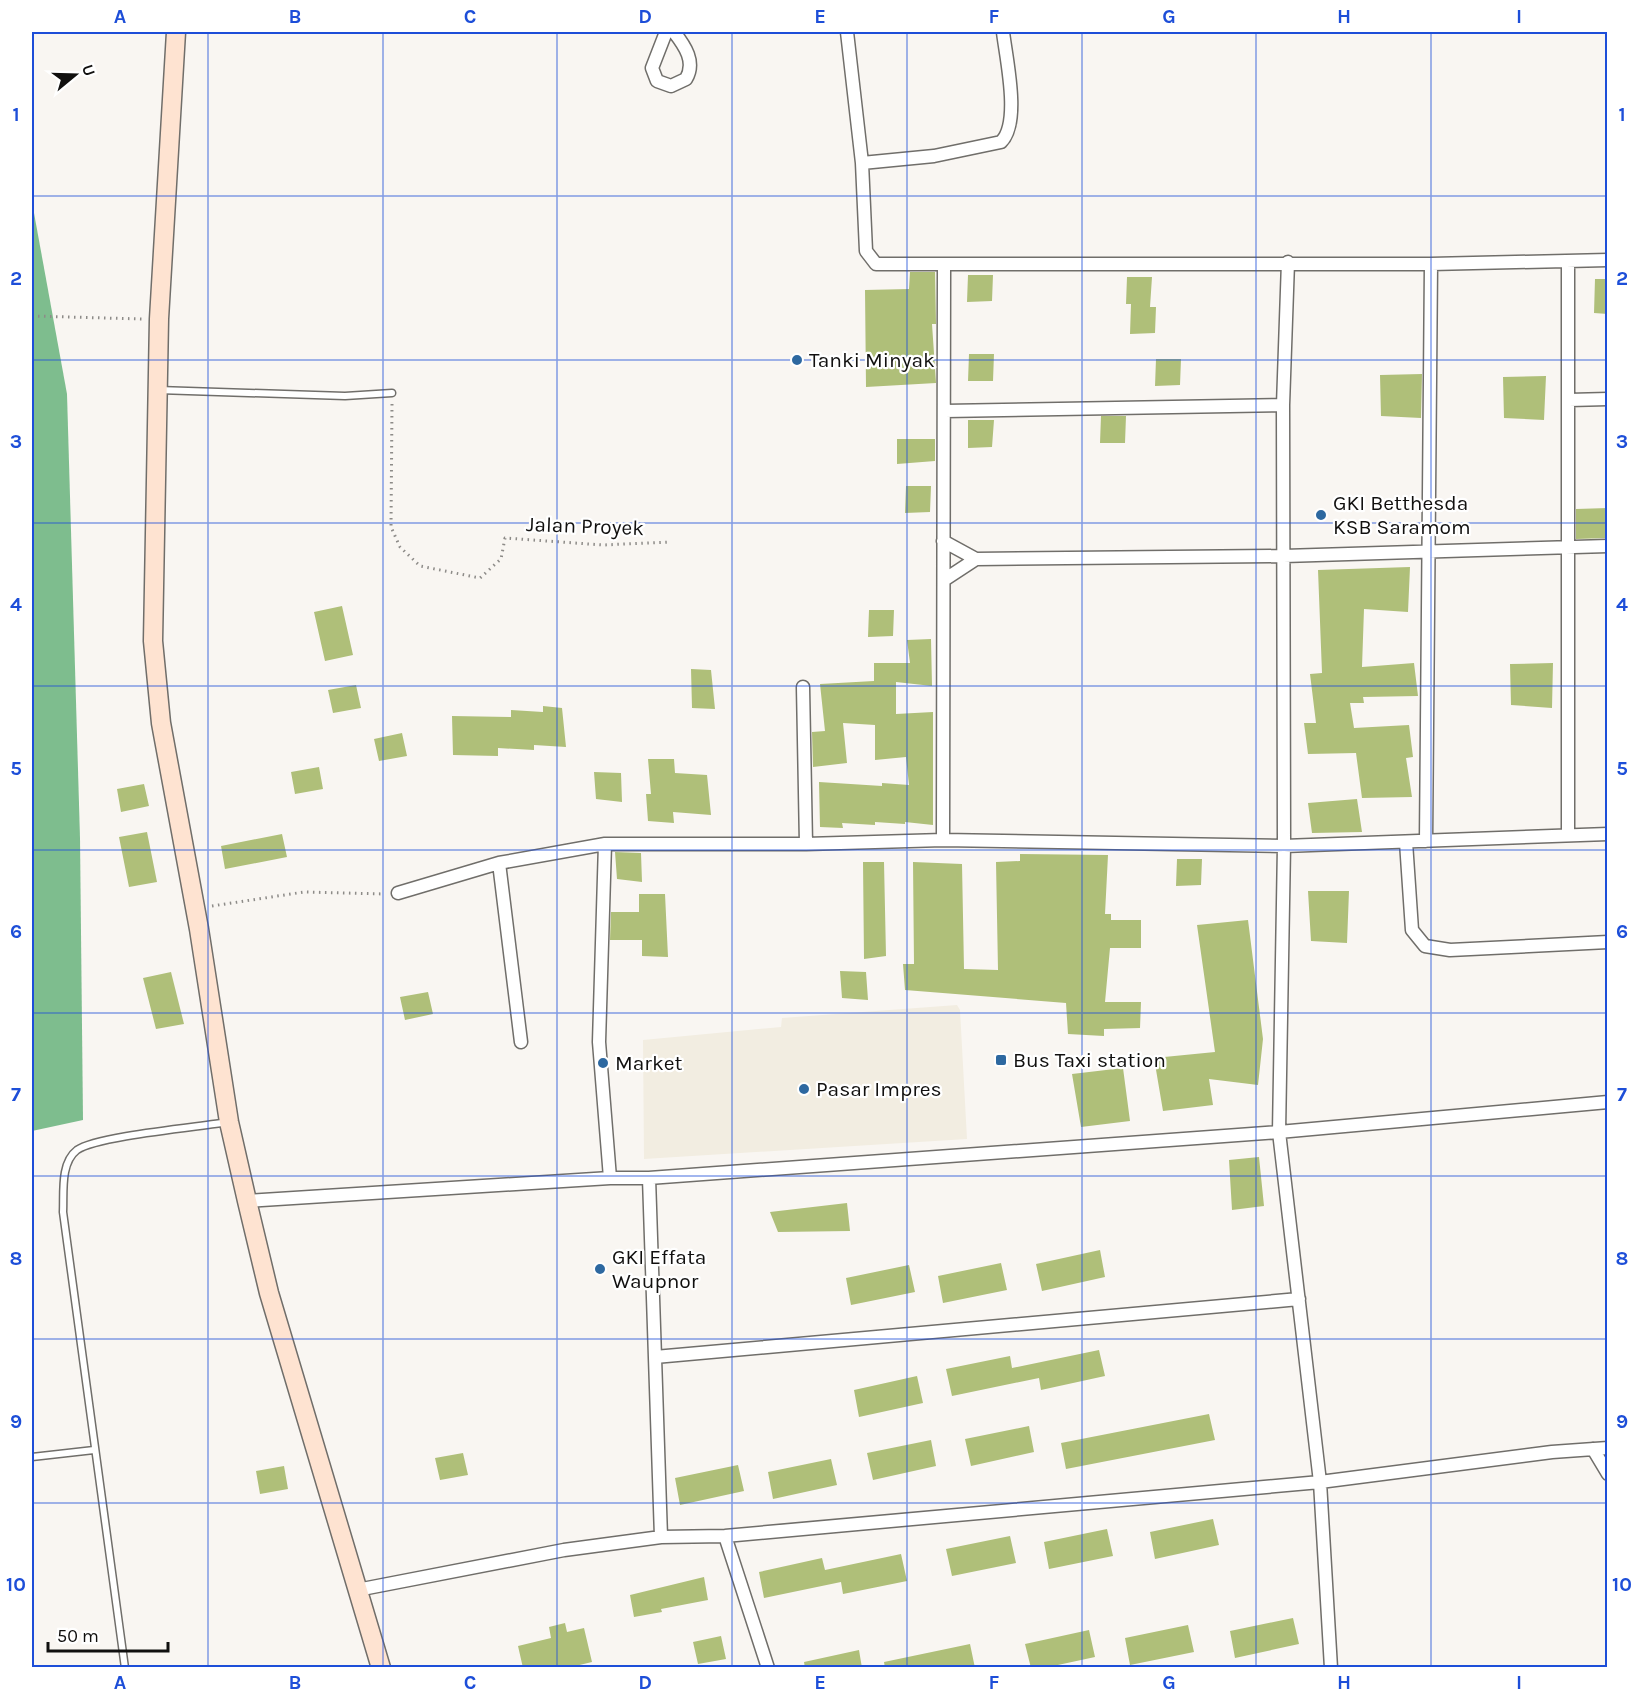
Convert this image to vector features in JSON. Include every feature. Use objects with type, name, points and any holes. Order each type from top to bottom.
[{"type":"main road","points":[[176,32],[159,319],[153,641],[161,723],[195,908],[229,1122],[247,1201],[269,1293],[381,1668]]},
{"type":"street","points":[[666,32],[652,68],[657,81],[671,86],[686,80],[691,65],[689,56],[674,32]]},
{"type":"street","points":[[847,32],[862,163],[866,251],[876,264],[892,266],[1288,262],[1431,264],[1608,260]]},
{"type":"street","points":[[862,163],[934,156],[1001,142],[1008,135],[1011,115],[1003,32]]},
{"type":"street","points":[[1288,262],[1283,405],[1284,846],[1279,1132],[1320,1482],[1331,1668]]},
{"type":"street","points":[[1568,835],[1569,262]]},
{"type":"street","points":[[1426,841],[1431,264]]},
{"type":"street","points":[[943,840],[944,266]]},
{"type":"street","points":[[1569,400],[1608,399]]},
{"type":"street","points":[[945,411],[1283,405]]},
{"type":"street","points":[[943,541],[976,559],[1430,553],[1608,546]]},
{"type":"street","points":[[944,580],[976,559]]},
{"type":"street","points":[[803,687],[806,844]]},
{"type":"street","points":[[398,894],[499,863],[605,844],[806,844],[943,840],[1284,846],[1608,834]]},
{"type":"street","points":[[1406,842],[1412,930],[1418,941],[1425,946],[1450,950],[1608,942]]},
{"type":"street","points":[[605,844],[600,1042],[610,1178]]},
{"type":"street","points":[[499,863],[521,1042]]},
{"type":"street","points":[[247,1201],[610,1178],[649,1178],[1279,1132],[1608,1102]]},
{"type":"street","points":[[649,1178],[661,1537]]},
{"type":"street","points":[[655,1357],[1299,1299]]},
{"type":"street","points":[[357,1590],[564,1550],[661,1537],[725,1536],[1320,1482],[1608,1448]]},
{"type":"street","points":[[1593,1449],[1608,1474]]},
{"type":"street","points":[[725,1536],[768,1668]]},
{"type":"lane","points":[[158,390],[345,396],[392,393]]},
{"type":"lane","points":[[125,1668],[63,1212],[65,1170],[76,1150],[97,1142],[229,1122]]},
{"type":"lane","points":[[32,1457],[94,1450]]},
{"type":"path","points":[[32,316],[159,319]]},
{"type":"path","name":"Jalan Proyek","points":[[392,393],[391,527],[400,548],[420,566],[480,578],[501,559],[505,538],[603,545],[671,542]]},
{"type":"path","points":[[195,908],[304,892],[398,894]]},
{"type":"shaded area","points":[[32,202],[67,394],[80,838],[83,1120],[32,1131]]},
{"type":"shaded area","name":"Pasar Impres","points":[[957,1005],[960,1010],[967,1139],[644,1159],[643,1040],[781,1027],[782,1018]]},
{"type":"building","points":[[910,272],[935,272],[936,324],[932,324],[936,383],[866,387],[865,290],[909,289]]},
{"type":"building","points":[[968,275],[993,275],[992,301],[967,302]]},
{"type":"building","points":[[1127,277],[1152,277],[1150,307],[1156,307],[1155,333],[1130,334],[1131,304],[1126,304]]},
{"type":"building","points":[[1595,279],[1608,279],[1608,314],[1594,313]]},
{"type":"building","points":[[969,354],[994,354],[993,381],[968,381]]},
{"type":"building","points":[[1156,359],[1181,359],[1180,385],[1155,386]]},
{"type":"building","points":[[1422,374],[1421,418],[1381,416],[1380,375]]},
{"type":"building","points":[[1546,376],[1544,420],[1504,418],[1503,377]]},
{"type":"building","points":[[1101,416],[1126,416],[1125,443],[1100,443]]},
{"type":"building","points":[[968,420],[994,420],[992,447],[968,448]]},
{"type":"building","points":[[897,439],[935,439],[935,461],[897,464]]},
{"type":"building","points":[[906,486],[931,486],[930,512],[905,513]]},
{"type":"building","points":[[1608,508],[1608,538],[1576,539],[1576,509]]},
{"type":"building","points":[[1410,567],[1408,612],[1364,609],[1362,667],[1414,663],[1418,696],[1363,697],[1364,703],[1350,703],[1354,728],[1409,725],[1413,757],[1406,758],[1412,797],[1362,798],[1356,753],[1308,754],[1304,723],[1316,723],[1310,674],[1322,673],[1318,570]]},
{"type":"building","points":[[342,606],[353,655],[325,661],[314,612]]},
{"type":"building","points":[[869,610],[894,610],[893,636],[868,637]]},
{"type":"building","points":[[931,639],[932,686],[896,682],[896,714],[933,712],[933,825],[875,822],[875,825],[842,823],[843,828],[820,827],[819,782],[882,786],[882,783],[909,785],[906,757],[875,760],[875,725],[843,723],[847,763],[813,767],[812,732],[825,731],[820,684],[874,681],[874,663],[910,663],[907,640]]},
{"type":"building","points":[[1553,663],[1552,708],[1511,705],[1510,664]]},
{"type":"building","points":[[691,669],[711,670],[715,709],[692,708]]},
{"type":"building","points":[[356,685],[361,708],[333,713],[328,690]]},
{"type":"building","points":[[543,706],[562,708],[566,747],[534,745],[534,750],[498,748],[498,756],[453,755],[452,716],[511,717],[511,710],[543,712]]},
{"type":"building","points":[[402,733],[407,756],[379,761],[374,739]]},
{"type":"building","points":[[648,759],[674,759],[675,773],[707,775],[711,815],[673,812],[674,823],[648,821],[646,794],[651,794]]},
{"type":"building","points":[[319,767],[323,789],[295,794],[291,772]]},
{"type":"building","points":[[594,772],[621,773],[622,802],[596,799]]},
{"type":"building","points":[[144,784],[149,806],[121,812],[117,789]]},
{"type":"building","points":[[1357,799],[1362,832],[1312,833],[1308,803]]},
{"type":"building","points":[[147,832],[157,882],[129,887],[119,837]]},
{"type":"building","points":[[282,834],[287,857],[225,869],[221,846]]},
{"type":"building","points":[[615,852],[641,853],[642,882],[617,879]]},
{"type":"building","points":[[1020,854],[1108,855],[1105,914],[1111,914],[1111,920],[1141,920],[1141,948],[1110,948],[1105,1002],[1141,1002],[1140,1028],[1104,1029],[1104,1036],[1068,1034],[1066,1003],[905,990],[903,964],[914,964],[913,862],[962,864],[964,969],[998,970],[996,862],[1020,861]]},
{"type":"building","points":[[1177,859],[1202,859],[1201,885],[1176,886]]},
{"type":"building","points":[[863,862],[884,862],[886,956],[864,959]]},
{"type":"building","points":[[1308,891],[1349,891],[1347,943],[1311,941]]},
{"type":"building","points":[[639,894],[665,894],[668,957],[642,956],[642,940],[610,940],[611,912],[639,912]]},
{"type":"building","points":[[1248,920],[1263,1039],[1258,1085],[1209,1079],[1213,1105],[1163,1111],[1154,1058],[1215,1052],[1197,925]]},
{"type":"building","points":[[840,971],[866,972],[868,1000],[842,998]]},
{"type":"building","points":[[171,972],[184,1024],[156,1029],[143,978]]},
{"type":"building","points":[[428,992],[433,1014],[405,1020],[400,997]]},
{"type":"building","points":[[1123,1068],[1130,1121],[1081,1127],[1072,1074]]},
{"type":"building","points":[[1259,1157],[1264,1206],[1232,1210],[1229,1160]]},
{"type":"building","points":[[847,1203],[850,1231],[778,1232],[770,1212]]},
{"type":"building","points":[[1100,1250],[1105,1277],[1042,1291],[1036,1264]]},
{"type":"building","points":[[1001,1263],[1007,1290],[943,1303],[938,1276]]},
{"type":"building","points":[[909,1265],[915,1292],[851,1305],[846,1278]]},
{"type":"building","points":[[1099,1350],[1105,1376],[1041,1390],[1039,1378],[952,1396],[946,1369],[1010,1356],[1012,1368]]},
{"type":"building","points":[[917,1376],[923,1403],[859,1417],[854,1390]]},
{"type":"building","points":[[1209,1414],[1215,1440],[1066,1469],[1061,1443]]},
{"type":"building","points":[[1029,1426],[1034,1452],[971,1466],[965,1439]]},
{"type":"building","points":[[931,1440],[936,1466],[873,1480],[867,1453]]},
{"type":"building","points":[[463,1453],[468,1475],[440,1480],[435,1458]]},
{"type":"building","points":[[831,1459],[837,1485],[773,1499],[768,1472]]},
{"type":"building","points":[[738,1465],[744,1491],[680,1505],[675,1478]]},
{"type":"building","points":[[284,1466],[288,1489],[260,1494],[256,1471]]},
{"type":"building","points":[[1213,1519],[1219,1545],[1155,1559],[1150,1532]]},
{"type":"building","points":[[1107,1529],[1113,1556],[1049,1569],[1044,1542]]},
{"type":"building","points":[[1010,1536],[1016,1563],[952,1576],[946,1549]]},
{"type":"building","points":[[901,1554],[907,1581],[843,1594],[841,1582],[764,1598],[759,1572],[822,1558],[825,1570]]},
{"type":"building","points":[[704,1577],[708,1600],[634,1617],[630,1595]]},
{"type":"building","points":[[1293,1618],[1299,1644],[1235,1658],[1230,1631]]},
{"type":"building","points":[[565,1623],[567,1632],[584,1628],[592,1662],[567,1668],[523,1668],[518,1646],[551,1638],[549,1627]]},
{"type":"building","points":[[1188,1625],[1194,1652],[1130,1665],[1125,1638]]},
{"type":"building","points":[[1089,1630],[1095,1657],[1044,1668],[1031,1668],[1025,1644]]},
{"type":"building","points":[[721,1636],[726,1659],[698,1664],[693,1642]]},
{"type":"building","points":[[970,1644],[975,1668],[885,1668],[884,1662]]},
{"type":"building","points":[[859,1650],[862,1668],[805,1668],[804,1662]]},
{"type":"place","name":"Tanki Minyak","points":[[797,360]]},
{"type":"place","name":"GKI Betthesda KSB Saramom","points":[[1321,515]]},
{"type":"place","name":"Bus Taxi station","points":[[1001,1060]]},
{"type":"place","name":"Market","points":[[603,1063]]},
{"type":"place","name":"Pasar Impres","points":[[804,1089]]},
{"type":"place","name":"GKI Effata Waupnor","points":[[600,1269]]}]
